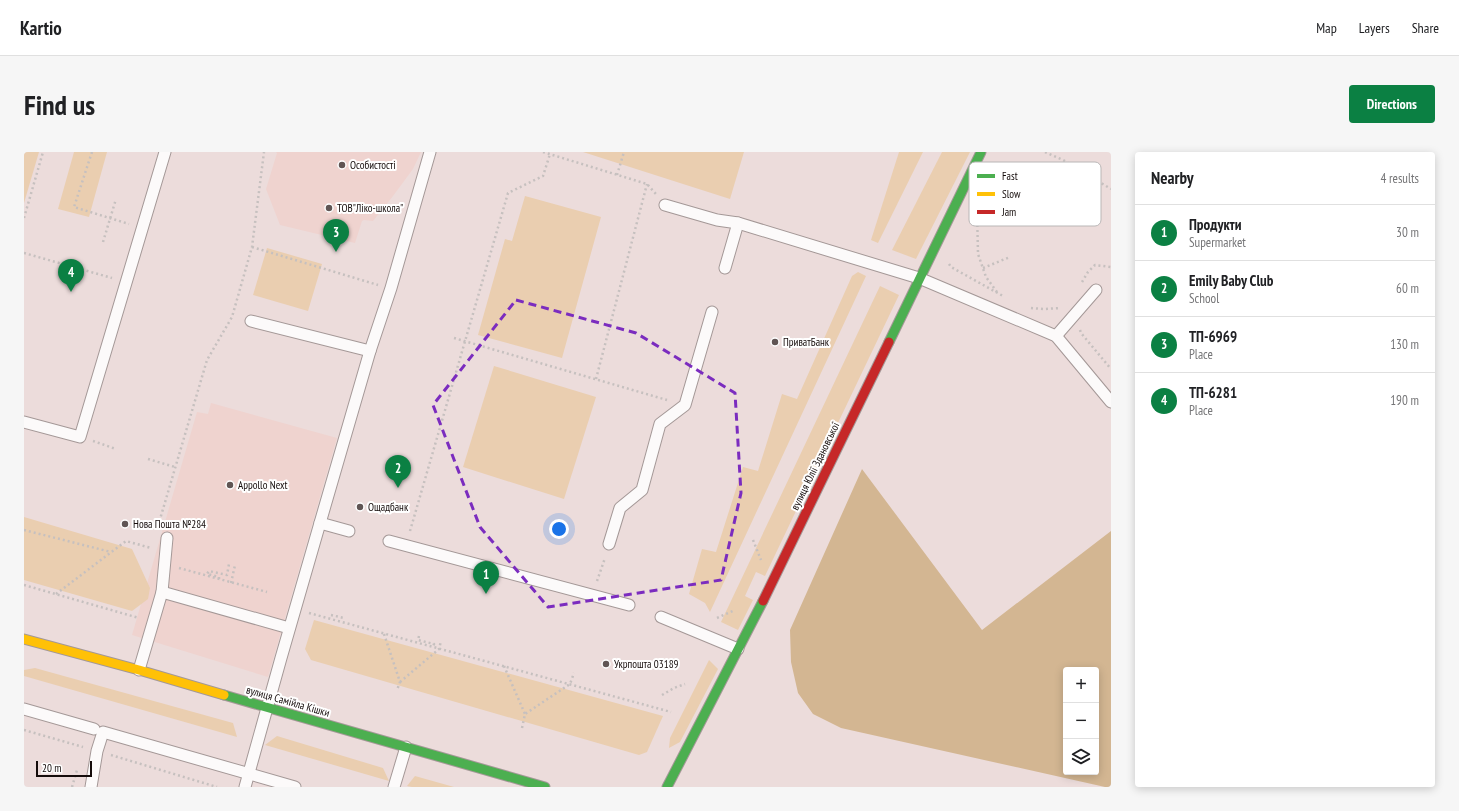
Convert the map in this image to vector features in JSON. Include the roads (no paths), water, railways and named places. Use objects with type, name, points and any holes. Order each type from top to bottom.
[{"type":"street","name":"вулиця Юлії Здановської","points":[[976,162],[981,152]]},
{"type":"street","name":"вулиця Юлії Здановської","points":[[666,787],[768,592],[969,176]]},
{"type":"street","name":"вулиця Самійла Кішки","points":[[26,642],[139,670],[545,787]]},
{"type":"lane","points":[[24,422],[80,437],[165,152]]},
{"type":"lane","points":[[245,787],[289,628],[370,351],[391,288],[430,152]]},
{"type":"lane","points":[[665,205],[717,220],[738,223],[919,278],[1056,336],[1111,402]]},
{"type":"lane","points":[[725,268],[738,223]]},
{"type":"lane","points":[[1056,336],[1096,290]]},
{"type":"lane","points":[[609,544],[620,508],[642,490],[660,424],[685,405],[712,312]]},
{"type":"lane","points":[[251,321],[370,351]]},
{"type":"lane","points":[[320,523],[349,531]]},
{"type":"lane","points":[[139,670],[162,592],[167,538]]},
{"type":"lane","points":[[389,541],[629,605]]},
{"type":"lane","points":[[162,592],[289,628]]},
{"type":"lane","points":[[661,617],[738,649]]},
{"type":"lane","points":[[24,709],[295,787]]},
{"type":"lane","points":[[91,787],[99,730]]},
{"type":"lane","points":[[394,787],[406,747]]},
{"type":"place","name":"Особистості","points":[[342,165]]},
{"type":"place","name":"ТОВ\"Ліко-школа\"","points":[[329,208]]},
{"type":"place","name":"ТП-6969","points":[[336,252]]},
{"type":"place","name":"ТП-6281","points":[[71,292]]},
{"type":"place","name":"ПриватБанк","points":[[775,342]]},
{"type":"place","name":"Appollo Next","points":[[230,485]]},
{"type":"place","name":"Emily Baby Club","points":[[398,488]]},
{"type":"place","name":"Ощадбанк","points":[[360,507]]},
{"type":"place","name":"Нова Пошта №284","points":[[125,524]]},
{"type":"place","name":"Продукти","points":[[486,594]]},
{"type":"place","name":"Укрпошта 03189","points":[[606,664]]}]
